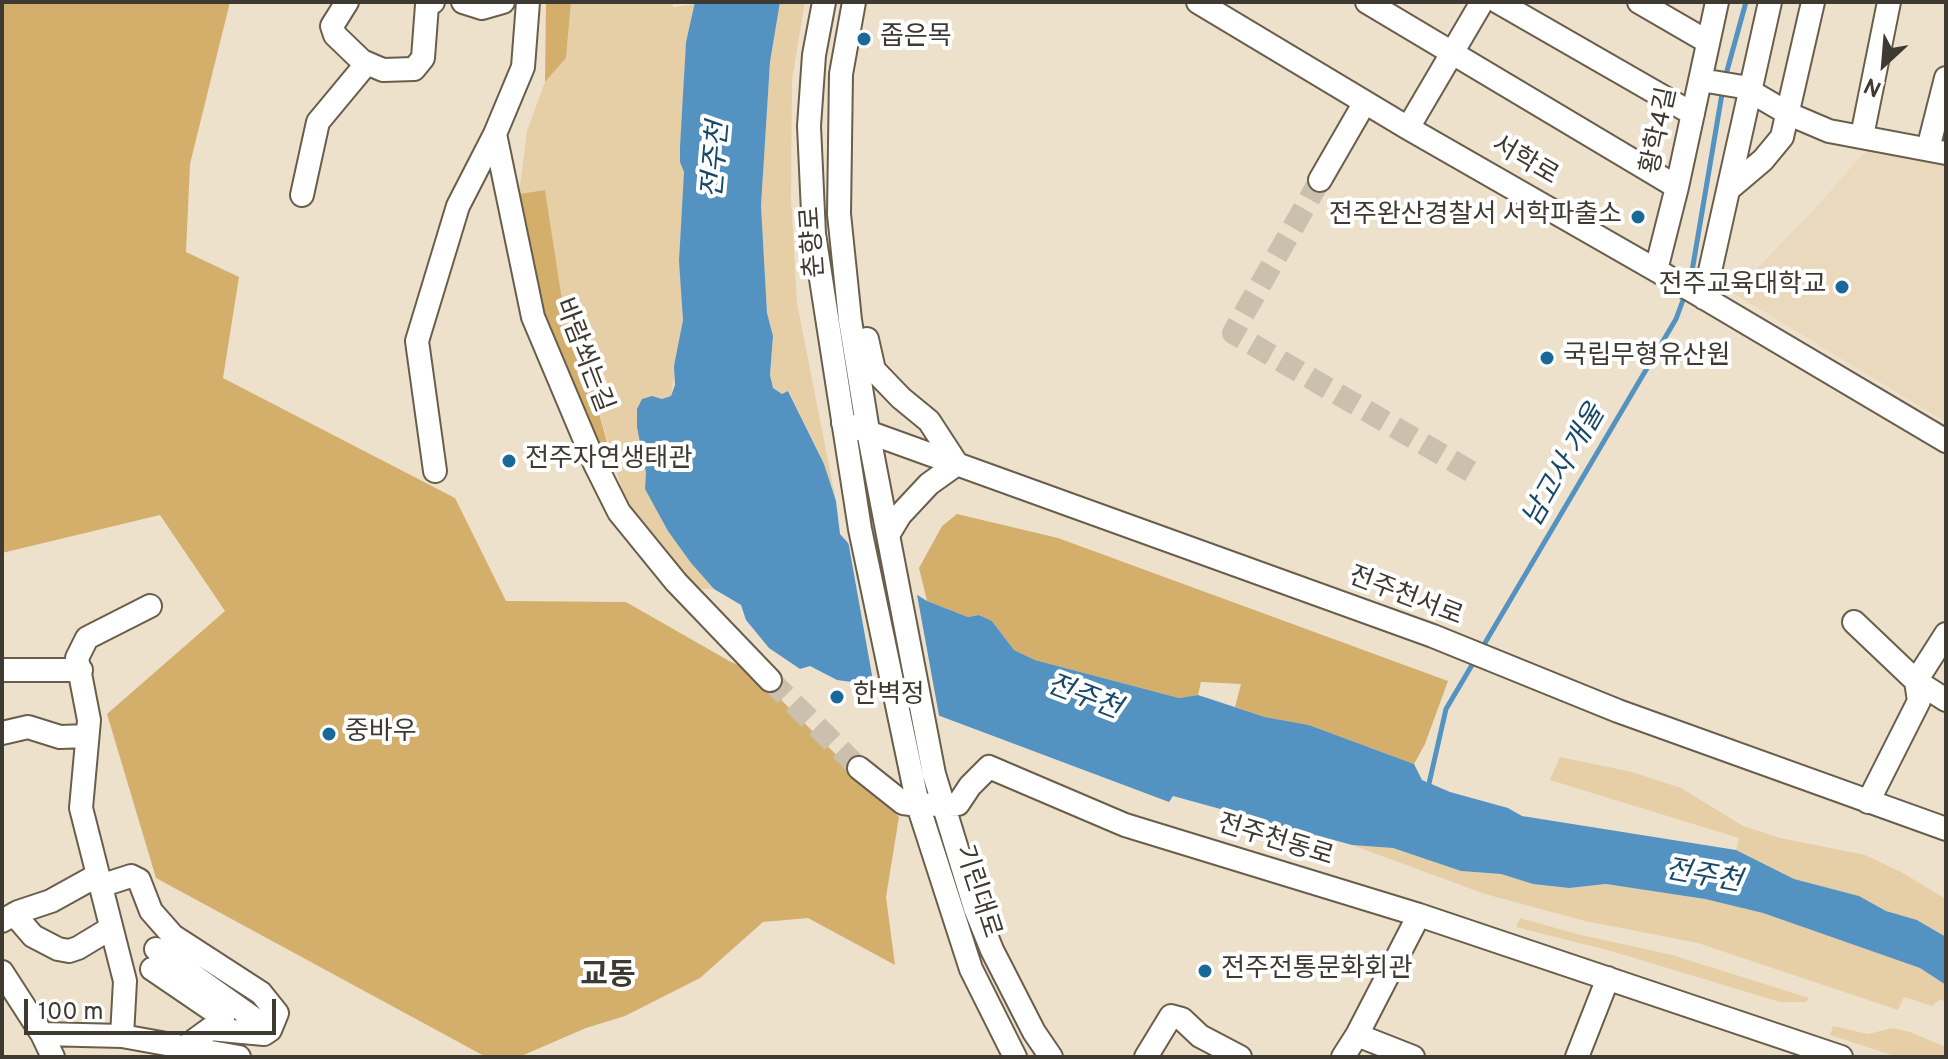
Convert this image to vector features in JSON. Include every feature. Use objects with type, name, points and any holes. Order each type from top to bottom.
[{"type":"street","points":[[347,2],[332,26],[335,35],[367,63],[383,70],[414,69],[423,58],[427,5],[433,2]]},
{"type":"street","points":[[463,2],[482,8],[500,2]]},
{"type":"street","points":[[435,471],[417,341],[458,206],[495,134],[523,67],[528,2]]},
{"type":"street","name":"춘향로","points":[[824,2],[814,55],[809,126],[814,234],[860,529],[905,737]]},
{"type":"street","name":"춘향로","points":[[854,2],[841,74],[839,214],[850,320],[888,535]]},
{"type":"street","name":"서학로","points":[[1198,2],[1226,9],[1408,128],[1693,291],[1946,441]]},
{"type":"street","points":[[1367,2],[1677,187]]},
{"type":"street","points":[[1408,128],[1482,2]]},
{"type":"street","points":[[1498,2],[1693,114]]},
{"type":"street","points":[[1639,2],[1708,42]]},
{"type":"street","name":"황학4길","points":[[1656,270],[1693,114],[1707,80],[1708,42],[1717,2]]},
{"type":"street","points":[[1693,291],[1730,188],[1743,89],[1770,2]]},
{"type":"street","points":[[1730,188],[1763,160],[1782,137],[1813,2]]},
{"type":"street","points":[[1862,136],[1889,2]]},
{"type":"street","points":[[302,195],[318,122],[367,63]]},
{"type":"street","points":[[1707,80],[1743,89],[1829,131],[1937,151],[1946,78]]},
{"type":"street","points":[[1320,180],[1365,102]]},
{"type":"street","name":"바람쐬는길","points":[[495,134],[533,317],[595,464],[619,512],[676,582],[770,680]]},
{"type":"street","points":[[850,320],[863,323],[874,370],[929,421],[957,464],[929,484],[888,535]]},
{"type":"street","name":"전주천서로","points":[[843,423],[1433,636],[1618,711],[1946,829]]},
{"type":"street","name":"기린대로","points":[[888,535],[927,744],[975,908],[992,950],[1034,1032],[1051,1057]]},
{"type":"street","points":[[122,1036],[125,981],[81,808],[89,720],[77,658],[87,638],[150,606]]},
{"type":"street","points":[[1854,622],[1916,681],[1946,700]]},
{"type":"street","points":[[1868,802],[1919,701],[1916,681],[1946,634]]},
{"type":"street","points":[[2,670],[81,670]]},
{"type":"street","points":[[2,733],[28,727],[60,737],[87,736]]},
{"type":"street","name":"기린대로","points":[[905,737],[918,805],[971,969],[1015,1057]]},
{"type":"street","name":"전주천동로","points":[[943,803],[958,804],[989,767],[1125,825],[1419,915],[1841,1057]]},
{"type":"street","points":[[859,768],[903,803],[943,803]]},
{"type":"street","points":[[8,918],[99,880],[131,876],[139,880],[151,911],[173,936],[210,961],[238,975],[272,1004],[277,1013],[270,1030],[258,1035],[210,1029],[184,1048]]},
{"type":"street","points":[[1343,1057],[1419,915]]},
{"type":"street","points":[[8,918],[33,936],[69,951],[111,928]]},
{"type":"street","points":[[220,1029],[223,1018],[154,959],[270,1030]]},
{"type":"street","points":[[2,972],[42,1034],[53,1057]]},
{"type":"street","points":[[1577,1057],[1608,978]]},
{"type":"street","points":[[1146,1057],[1171,1016],[1182,1019],[1207,1050],[1240,1057]]},
{"type":"street","points":[[42,1034],[122,1036],[239,1057]]},
{"type":"street","points":[[1357,1035],[1413,1057]]},
{"type":"shaded area","points":[[2,2],[230,2],[190,164],[186,252],[239,277],[223,378],[455,498],[506,601],[626,602],[731,662],[751,670],[899,817],[886,897],[895,965],[808,918],[763,922],[700,978],[625,1016],[586,1028],[519,1057],[486,1057],[156,878],[107,714],[225,611],[160,515],[2,553]]},
{"type":"shaded area","points":[[546,2],[571,2],[566,58],[545,82]]},
{"type":"shaded area","points":[[571,2],[673,2],[673,7],[695,4],[686,42],[680,162],[684,172],[680,239],[683,320],[671,396],[662,399],[652,396],[640,450],[646,473],[645,489],[691,563],[714,589],[692,589],[629,513],[591,385],[565,320],[545,190],[519,194],[527,131],[545,82],[566,58]]},
{"type":"shaded area","points":[[780,2],[805,2],[792,80],[791,198],[797,303],[836,501],[824,464],[789,391],[782,394],[773,388],[770,375],[773,337],[767,313],[761,206],[770,62]]},
{"type":"shaded area","name":"전주교육대학교","points":[[1870,146],[1946,162],[1946,422],[1733,293],[1811,213]]},
{"type":"shaded area","points":[[545,190],[565,319],[591,385],[609,449],[598,454],[546,328],[519,194]]},
{"type":"shaded area","points":[[957,514],[1058,538],[1448,681],[1425,744],[1414,764],[1309,725],[1265,717],[1235,707],[1241,684],[1201,682],[1198,695],[1179,698],[1035,660],[1014,650],[992,621],[979,615],[968,617],[927,601],[919,568],[942,526]]},
{"type":"shaded area","points":[[1560,757],[1632,772],[1681,788],[1743,826],[1780,838],[1865,855],[1946,899],[1946,937],[1917,920],[1886,911],[1859,896],[1794,879],[1736,850],[1739,838],[1550,780]]},
{"type":"shaded area","points":[[1352,845],[1393,848],[1461,871],[1501,874],[1533,884],[1569,888],[1606,884],[1705,899],[1763,913],[1920,968],[1946,985],[1946,1001],[1939,1000],[1932,1006],[1904,997],[1898,1010],[1698,943],[1585,921],[1485,894]]},
{"type":"shaded area","points":[[1520,918],[1672,955],[1809,998],[1806,1002],[1780,1002],[1611,951],[1516,927]]},
{"type":"shaded area","points":[[1833,1026],[1868,1034],[1893,1028],[1910,1032],[1946,1047],[1946,1057],[1898,1057],[1830,1035]]},
{"type":"water","name":"전주천","points":[[695,2],[780,2],[770,62],[761,206],[767,313],[773,336],[770,375],[773,388],[782,394],[788,391],[824,464],[836,501],[840,534],[866,563],[927,601],[968,617],[979,615],[992,621],[1014,650],[1035,660],[1179,698],[1198,695],[1265,717],[1309,725],[1414,764],[1422,780],[1450,792],[1508,808],[1522,816],[1736,850],[1794,879],[1859,896],[1886,911],[1917,920],[1946,937],[1946,985],[1920,968],[1763,913],[1705,899],[1606,884],[1569,888],[1533,884],[1501,874],[1461,871],[1393,848],[1352,845],[1173,796],[1169,802],[932,713],[867,684],[837,680],[810,666],[800,669],[769,648],[746,620],[741,605],[714,589],[668,531],[645,489],[646,473],[637,427],[637,409],[642,399],[671,396],[675,385],[674,366],[683,320],[679,261],[684,172],[680,147],[686,42]]},
{"type":"pier","points":[[847,535],[869,560],[916,589],[940,721],[875,692]]},
{"type":"waterway","name":"남고사 개울","points":[[1725,78],[1746,2]]},
{"type":"waterway","name":"남고사 개울","points":[[1690,283],[1723,88]]},
{"type":"waterway","name":"남고사 개울","points":[[1482,648],[1676,319],[1686,292]]},
{"type":"waterway","points":[[1428,788],[1446,709],[1475,660]]},
{"type":"tunnel","points":[[1320,180],[1233,333],[1475,474]]},
{"type":"tunnel","points":[[770,680],[859,768]]},
{"type":"place","name":"좁은목","points":[[864,39]]},
{"type":"place","name":"전주완산경찰서 서학파출소","points":[[1638,217]]},
{"type":"place","name":"전주교육대학교","points":[[1842,287]]},
{"type":"place","name":"국립무형유산원","points":[[1547,358]]},
{"type":"place","name":"전주자연생태관","points":[[509,461]]},
{"type":"place","name":"한벽정","points":[[837,697]]},
{"type":"place","name":"중바우","points":[[329,734]]},
{"type":"place","name":"전주전통문화회관","points":[[1205,971]]},
{"type":"district","name":"교동","points":[[608,978]]}]
